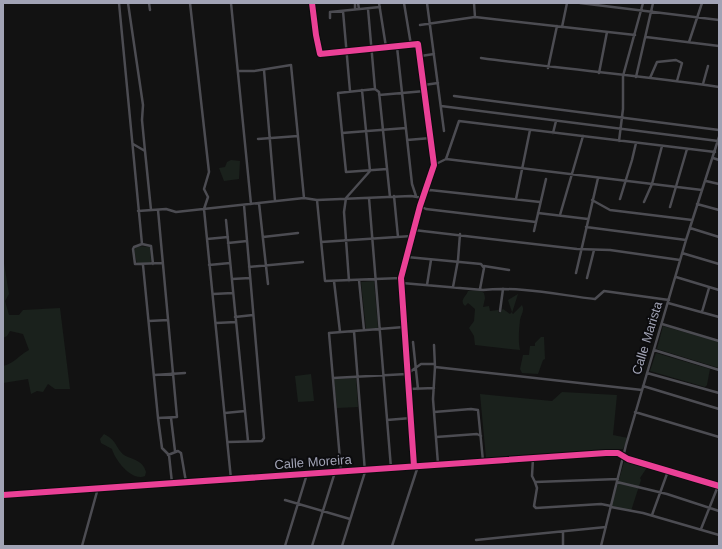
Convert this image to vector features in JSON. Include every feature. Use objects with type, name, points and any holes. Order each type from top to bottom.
[{"type":"street","points":[[119,3],[142,244]]},
{"type":"street","points":[[128,3],[143,105],[142,120],[151,210]]},
{"type":"street","points":[[150,3],[150,10]]},
{"type":"street","points":[[190,3],[209,172],[204,189],[208,197],[204,209],[226,413],[231,479]]},
{"type":"street","points":[[231,3],[252,204]]},
{"type":"street","points":[[312,3],[320,54],[418,44],[421,56],[434,165],[420,206],[401,278],[414,466]]},
{"type":"street","points":[[355,3],[357,9]]},
{"type":"street","points":[[357,9],[358,3]]},
{"type":"street","points":[[379,3],[386,47]]},
{"type":"street","points":[[404,3],[411,45]]},
{"type":"street","points":[[427,3],[444,131]]},
{"type":"street","points":[[474,3],[475,17]]},
{"type":"street","points":[[562,27],[567,3]]},
{"type":"street","points":[[580,3],[719,20]]},
{"type":"street","points":[[619,141],[624,76],[643,3]]},
{"type":"street","points":[[636,76],[653,3]]},
{"type":"street","points":[[689,42],[702,3]]},
{"type":"street","points":[[330,18],[330,12],[343,12],[380,7]]},
{"type":"street","points":[[368,9],[375,89],[379,92],[390,197]]},
{"type":"street","points":[[343,12],[350,91]]},
{"type":"street","points":[[420,25],[475,17],[635,35]]},
{"type":"street","points":[[548,68],[557,26]]},
{"type":"street","points":[[600,73],[607,32]]},
{"type":"street","points":[[646,37],[719,46]]},
{"type":"street","points":[[397,47],[412,184],[416,197]]},
{"type":"street","points":[[421,56],[434,54]]},
{"type":"street","points":[[481,58],[548,68],[636,76],[719,87]]},
{"type":"street","points":[[650,78],[657,62],[676,60],[682,63],[677,81]]},
{"type":"street","points":[[238,71],[264,70],[291,66],[304,198]]},
{"type":"street","points":[[703,84],[708,66]]},
{"type":"street","points":[[264,70],[275,201]]},
{"type":"street","points":[[424,85],[438,83]]},
{"type":"street","points":[[375,89],[338,93],[346,172],[370,171],[387,168]]},
{"type":"street","points":[[349,280],[344,212],[346,198],[370,171],[362,90]]},
{"type":"street","points":[[379,95],[425,91]]},
{"type":"street","points":[[454,96],[622,116],[719,130]]},
{"type":"street","points":[[441,106],[718,141]]},
{"type":"street","points":[[446,159],[459,121],[715,152]]},
{"type":"street","points":[[553,133],[556,121]]},
{"type":"street","points":[[342,133],[406,128]]},
{"type":"street","points":[[516,199],[530,130]]},
{"type":"street","points":[[258,139],[298,136]]},
{"type":"street","points":[[560,216],[583,136]]},
{"type":"street","name":"Calle Marista","points":[[601,546],[643,386],[692,220],[706,181],[719,137]]},
{"type":"street","points":[[407,140],[431,138]]},
{"type":"street","points":[[620,199],[636,143]]},
{"type":"street","points":[[133,144],[145,151]]},
{"type":"street","points":[[644,202],[652,184],[662,146]]},
{"type":"street","points":[[670,207],[687,149]]},
{"type":"street","points":[[713,158],[719,160]]},
{"type":"street","points":[[434,165],[446,159],[702,190]]},
{"type":"street","points":[[576,273],[598,178]]},
{"type":"street","points":[[534,231],[546,179]]},
{"type":"street","points":[[706,181],[719,184]]},
{"type":"street","points":[[425,192],[430,190],[540,202]]},
{"type":"street","points":[[138,211],[158,210],[176,212],[304,198],[317,200],[394,196],[423,198]]},
{"type":"street","points":[[394,196],[398,237]]},
{"type":"street","points":[[369,198],[391,468]]},
{"type":"street","points":[[317,200],[325,281],[401,278]]},
{"type":"street","points":[[592,200],[610,210],[692,220]]},
{"type":"street","points":[[259,204],[268,284]]},
{"type":"street","points":[[697,204],[719,210]]},
{"type":"street","points":[[228,442],[262,441],[264,438],[244,205]]},
{"type":"street","points":[[420,206],[426,209],[536,222]]},
{"type":"street","points":[[158,210],[177,417],[158,418]]},
{"type":"street","points":[[538,213],[588,219]]},
{"type":"street","points":[[226,220],[248,441]]},
{"type":"street","points":[[586,228],[686,240]]},
{"type":"street","points":[[690,228],[719,237]]},
{"type":"street","points":[[414,230],[460,234],[581,249],[610,250],[680,260]]},
{"type":"street","points":[[263,237],[298,233]]},
{"type":"street","points":[[453,287],[458,262],[460,234]]},
{"type":"street","points":[[321,242],[412,236]]},
{"type":"street","points":[[207,238],[228,237]]},
{"type":"street","points":[[228,243],[247,241]]},
{"type":"street","points":[[153,264],[150,246],[142,244],[134,247],[134,263],[143,265],[153,264],[163,263]]},
{"type":"street","points":[[587,278],[594,250]]},
{"type":"street","points":[[682,253],[719,264]]},
{"type":"street","points":[[407,257],[458,262],[509,270]]},
{"type":"street","points":[[427,285],[431,260]]},
{"type":"street","points":[[249,267],[303,262]]},
{"type":"street","points":[[209,265],[230,263]]},
{"type":"street","points":[[143,265],[158,418],[162,448],[168,454],[172,483]]},
{"type":"street","points":[[480,290],[483,266]]},
{"type":"street","points":[[676,277],[719,290]]},
{"type":"street","points":[[232,280],[250,278]]},
{"type":"street","points":[[359,280],[364,330]]},
{"type":"street","points":[[334,281],[340,332]]},
{"type":"street","points":[[401,283],[480,290],[504,289],[595,300],[604,291],[669,301],[719,317]]},
{"type":"street","points":[[702,312],[709,288]]},
{"type":"street","points":[[500,311],[504,289]]},
{"type":"street","points":[[213,294],[233,293]]},
{"type":"street","points":[[236,317],[253,315]]},
{"type":"street","points":[[149,321],[168,320]]},
{"type":"street","points":[[216,324],[236,322]]},
{"type":"street","points":[[662,324],[719,341]]},
{"type":"street","points":[[342,471],[329,333],[404,327]]},
{"type":"street","points":[[342,546],[365,470],[354,331]]},
{"type":"street","points":[[413,342],[418,389]]},
{"type":"street","points":[[434,345],[434,412],[438,464]]},
{"type":"street","points":[[654,350],[719,370]]},
{"type":"street","points":[[333,378],[407,374],[421,364],[642,390]]},
{"type":"street","points":[[154,375],[185,373]]},
{"type":"street","points":[[647,373],[719,393]]},
{"type":"street","points":[[643,386],[719,409]]},
{"type":"street","points":[[409,389],[434,388]]},
{"type":"street","points":[[434,412],[471,409],[478,410],[482,436],[483,461]]},
{"type":"street","points":[[226,413],[245,411]]},
{"type":"street","points":[[636,412],[719,437]]},
{"type":"street","points":[[171,418],[175,451]]},
{"type":"street","points":[[387,420],[411,418]]},
{"type":"street","points":[[436,437],[477,434],[482,436]]},
{"type":"street","points":[[168,454],[175,451],[181,453],[186,482]]},
{"type":"street","name":"Calle Moreira","points":[[3,495],[618,452],[628,459],[718,486]]},
{"type":"street","points":[[532,458],[532,476],[537,488],[534,506],[536,508],[601,504],[652,515],[719,535]]},
{"type":"street","points":[[392,546],[418,466]]},
{"type":"street","points":[[652,515],[668,471]]},
{"type":"street","points":[[312,546],[335,472]]},
{"type":"street","points":[[285,546],[307,474]]},
{"type":"street","points":[[535,482],[618,480],[719,511]]},
{"type":"street","points":[[701,530],[718,486]]},
{"type":"street","points":[[82,546],[98,488]]},
{"type":"street","points":[[285,500],[350,519]]},
{"type":"street","points":[[476,540],[606,527]]},
{"type":"street","points":[[563,532],[563,546]]},
{"type":"shaded area","points":[[231,160],[240,161],[239,179],[224,181],[219,168],[225,167],[227,162]]},
{"type":"shaded area","points":[[137,246],[150,247],[150,263],[137,264],[134,250]]},
{"type":"shaded area","points":[[3,257],[9,294],[5,301],[9,315],[19,315],[23,310],[60,308],[70,389],[55,389],[48,384],[43,392],[37,391],[31,394],[28,379],[3,383],[3,366],[11,363],[29,350],[23,334],[10,331],[7,336],[3,338]]},
{"type":"shaded area","points":[[374,281],[378,328],[366,329],[361,282]]},
{"type":"shaded area","points":[[479,290],[484,293],[485,298],[483,307],[489,306],[490,311],[498,310],[499,313],[503,309],[510,314],[512,312],[508,300],[518,294],[512,313],[513,314],[522,305],[523,311],[520,320],[519,332],[520,350],[475,345],[474,336],[469,328],[474,321],[475,309],[468,303],[465,306],[463,302],[468,291]]},
{"type":"shaded area","points":[[663,326],[719,342],[719,368],[657,349]]},
{"type":"shaded area","points":[[541,337],[544,337],[545,359],[543,360],[538,374],[522,373],[520,369],[523,355],[529,355],[530,346],[535,346],[535,343]]},
{"type":"shaded area","points":[[656,353],[710,369],[707,385],[705,387],[650,371]]},
{"type":"shaded area","points":[[311,374],[314,401],[298,402],[295,376]]},
{"type":"shaded area","points":[[356,378],[358,407],[337,408],[334,379]]},
{"type":"shaded area","points":[[562,392],[617,395],[613,435],[628,438],[623,449],[486,458],[480,394],[552,401]]},
{"type":"shaded area","points":[[104,434],[114,442],[124,455],[143,465],[146,472],[145,476],[135,476],[120,464],[112,449],[101,443],[100,439]]},
{"type":"shaded area","points":[[625,459],[648,466],[640,478],[641,480],[631,511],[611,507]]},
{"type":"cycle path","points":[[312,3],[320,54],[418,44],[434,165],[420,206],[401,278],[414,466]]},
{"type":"cycle path","points":[[3,495],[606,453],[618,453],[628,459],[719,486]]}]
